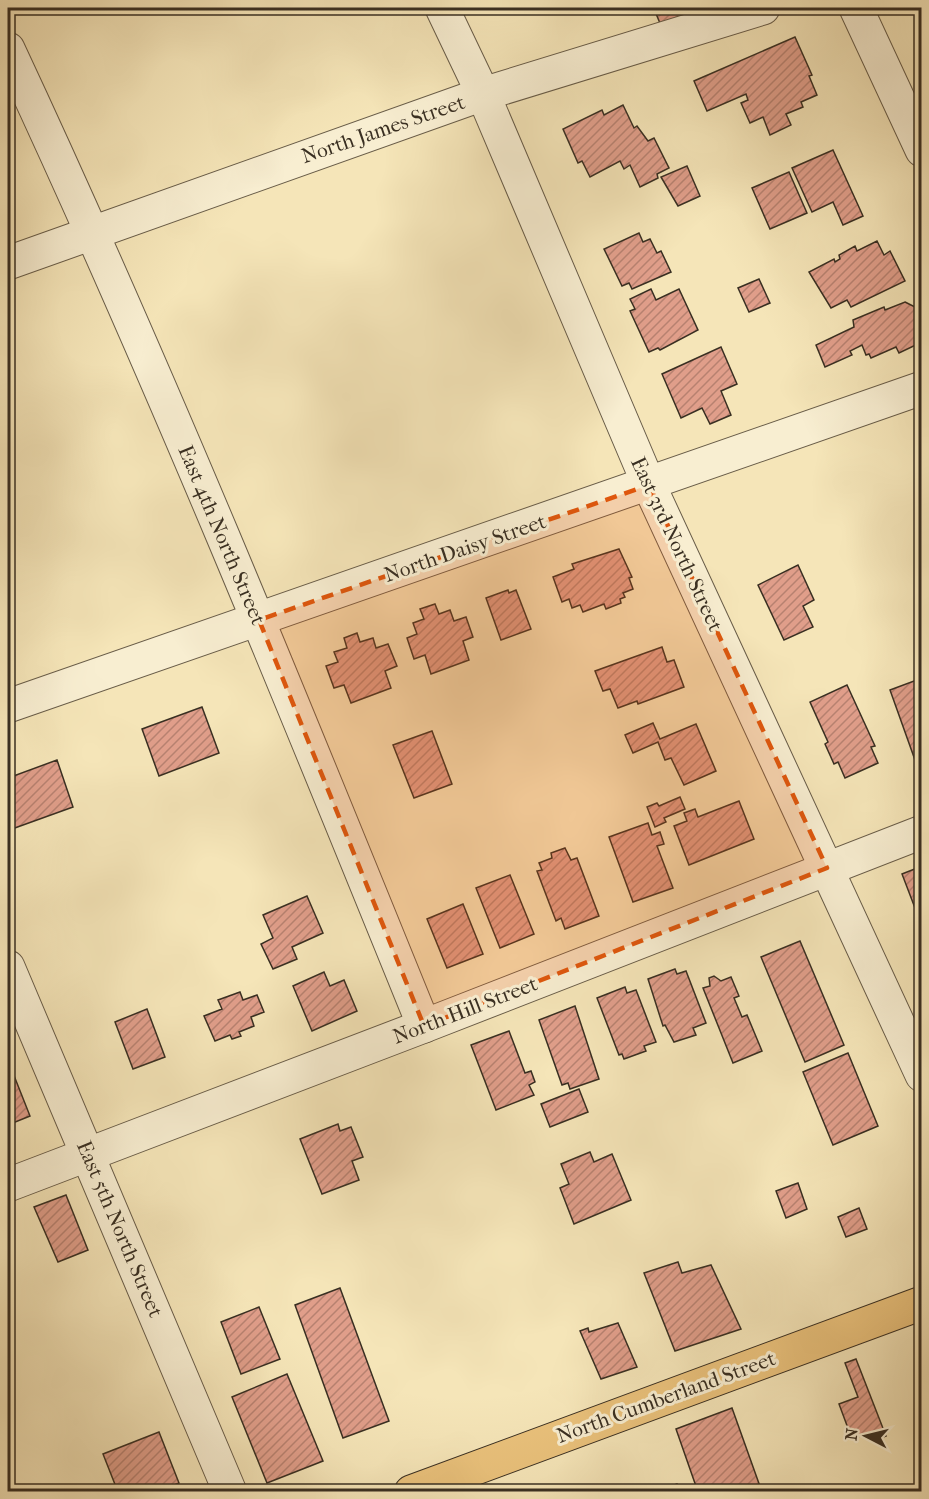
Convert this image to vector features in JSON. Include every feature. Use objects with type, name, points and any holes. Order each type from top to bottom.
[{"type":"main road","name":"North Cumberland Street","points":[[411,1491],[921,1303]]},
{"type":"street","name":"East 3rd North Street","points":[[442,8],[483,94],[648,485],[921,1075]]},
{"type":"street","name":"North James Street","points":[[8,263],[483,94],[763,8]]},
{"type":"street","points":[[856,8],[921,150]]},
{"type":"street","name":"East 4th North Street","points":[[8,49],[93,232],[259,620],[424,1026]]},
{"type":"street","name":"North Daisy Street","points":[[8,706],[648,485],[921,388]]},
{"type":"street","name":"North Hill Street","points":[[8,1185],[424,1026],[921,831]]},
{"type":"street","name":"East 5th North Street","points":[[8,967],[230,1491]]},
{"type":"highlighted area","points":[[649,485],[827,868],[424,1026],[259,620]]},
{"type":"building","points":[[684,8],[691,23],[665,35],[654,9]]},
{"type":"building","points":[[795,37],[812,75],[809,76],[817,95],[801,102],[803,107],[786,114],[791,125],[770,135],[763,117],[750,123],[741,103],[748,100],[746,94],[707,111],[694,81]]},
{"type":"building","points":[[623,105],[634,128],[637,126],[648,141],[654,138],[669,168],[657,174],[658,178],[640,187],[630,165],[624,169],[620,161],[590,177],[582,161],[578,163],[563,129],[602,110],[604,115]]},
{"type":"building","points":[[833,150],[863,216],[843,225],[833,202],[812,212],[792,168]]},
{"type":"building","points":[[687,166],[700,196],[678,206],[661,177]]},
{"type":"building","points":[[789,172],[807,213],[770,229],[752,188]]},
{"type":"building","points":[[639,233],[643,242],[650,239],[657,253],[661,251],[671,272],[632,289],[629,283],[622,286],[604,249]]},
{"type":"building","points":[[877,241],[884,255],[890,251],[905,281],[851,307],[847,300],[831,308],[809,272],[834,259],[835,262],[840,259],[839,255],[855,246],[857,251]]},
{"type":"building","points":[[759,279],[770,303],[749,312],[738,288]]},
{"type":"building","points":[[651,289],[656,300],[679,289],[698,330],[660,350],[658,348],[649,352],[630,311],[635,309],[630,299]]},
{"type":"building","points":[[905,302],[915,307],[915,319],[922,330],[920,343],[899,353],[896,347],[871,358],[869,354],[866,355],[862,345],[850,351],[852,355],[825,367],[816,345],[854,327],[853,320],[884,307],[885,310]]},
{"type":"building","points":[[721,347],[737,384],[721,391],[731,415],[710,424],[702,408],[681,418],[662,374]]},
{"type":"building","points":[[619,549],[632,577],[629,578],[633,589],[623,593],[625,597],[620,599],[621,603],[606,609],[604,604],[583,612],[580,605],[572,608],[569,599],[562,602],[553,577],[574,569],[572,564]]},
{"type":"building","points":[[798,565],[814,600],[803,606],[813,627],[784,640],[758,585]]},
{"type":"building","points":[[508,590],[509,593],[516,590],[531,629],[501,640],[486,598]]},
{"type":"building","points":[[435,604],[439,614],[450,610],[454,621],[466,617],[473,637],[463,641],[469,660],[431,674],[425,655],[414,659],[407,638],[417,634],[413,623],[424,619],[420,609]]},
{"type":"building","points":[[357,633],[360,642],[373,638],[376,648],[388,644],[397,666],[385,671],[391,688],[351,703],[344,685],[334,688],[326,666],[338,662],[334,652],[347,648],[344,638]]},
{"type":"building","points":[[662,647],[667,662],[674,660],[684,687],[638,704],[637,701],[618,708],[610,689],[603,691],[595,671]]},
{"type":"building","points":[[922,678],[922,758],[915,760],[890,690]]},
{"type":"building","points":[[847,685],[875,746],[871,747],[878,763],[845,778],[838,762],[834,764],[825,744],[828,742],[810,702]]},
{"type":"building","points":[[202,707],[219,753],[159,776],[142,729]]},
{"type":"building","points":[[653,723],[660,739],[696,724],[716,771],[684,785],[671,758],[665,760],[658,742],[633,753],[625,735]]},
{"type":"building","points":[[432,731],[452,784],[414,798],[393,745]]},
{"type":"building","points":[[57,760],[73,807],[12,829],[8,815],[8,778]]},
{"type":"building","points":[[680,797],[685,809],[664,818],[666,822],[655,827],[647,807],[657,803],[659,806]]},
{"type":"building","points":[[739,801],[754,839],[689,865],[674,826],[687,821],[684,813],[695,809],[698,817]]},
{"type":"building","points":[[648,823],[652,835],[660,832],[664,844],[657,846],[673,888],[633,902],[609,837]]},
{"type":"building","points":[[565,848],[571,860],[577,858],[599,916],[565,929],[561,918],[556,921],[537,871],[542,870],[539,863],[552,858],[551,853]]},
{"type":"building","points":[[922,866],[922,905],[915,908],[902,874]]},
{"type":"building","points":[[510,875],[534,934],[500,948],[476,888]]},
{"type":"building","points":[[307,896],[323,933],[292,947],[297,959],[273,969],[261,944],[273,938],[263,915]]},
{"type":"building","points":[[463,904],[483,954],[447,968],[427,919]]},
{"type":"building","points":[[800,941],[844,1045],[805,1062],[761,957]]},
{"type":"building","points":[[675,969],[677,974],[686,971],[706,1023],[693,1028],[696,1035],[674,1042],[665,1025],[663,1026],[648,979]]},
{"type":"building","points":[[324,972],[330,986],[344,980],[357,1011],[312,1031],[293,986]]},
{"type":"building","points":[[714,976],[721,981],[731,977],[739,996],[734,998],[742,1017],[747,1015],[762,1051],[733,1063],[703,988],[710,986],[709,978]]},
{"type":"building","points":[[625,987],[627,993],[636,990],[656,1042],[644,1046],[646,1051],[624,1059],[622,1054],[619,1055],[597,998]]},
{"type":"building","points":[[240,992],[243,1000],[257,995],[264,1012],[251,1017],[254,1026],[239,1032],[241,1036],[232,1039],[230,1035],[215,1041],[204,1016],[222,1009],[218,1000]]},
{"type":"building","points":[[575,1006],[599,1079],[570,1089],[568,1083],[562,1085],[539,1020]]},
{"type":"building","points":[[147,1009],[165,1057],[133,1069],[115,1022]]},
{"type":"building","points":[[509,1031],[525,1073],[531,1071],[535,1082],[529,1085],[534,1095],[496,1110],[471,1045]]},
{"type":"building","points":[[848,1053],[878,1126],[833,1145],[803,1072]]},
{"type":"building","points":[[11,1068],[30,1116],[8,1125],[8,1069]]},
{"type":"building","points":[[579,1089],[588,1112],[550,1127],[541,1104]]},
{"type":"building","points":[[338,1124],[340,1131],[351,1127],[363,1157],[352,1161],[359,1180],[322,1194],[300,1139]]},
{"type":"building","points":[[590,1152],[594,1162],[612,1154],[631,1200],[574,1224],[560,1188],[569,1184],[561,1164]]},
{"type":"building","points":[[798,1183],[807,1209],[786,1218],[776,1191]]},
{"type":"building","points":[[66,1195],[88,1250],[58,1262],[34,1207]]},
{"type":"building","points":[[859,1208],[867,1229],[846,1237],[838,1217]]},
{"type":"building","points":[[678,1262],[682,1273],[711,1265],[741,1329],[675,1351],[644,1273]]},
{"type":"building","points":[[340,1288],[389,1421],[343,1438],[295,1305]]},
{"type":"building","points":[[259,1307],[280,1359],[241,1374],[221,1322]]},
{"type":"building","points":[[618,1323],[637,1367],[601,1379],[580,1331],[588,1328],[589,1332]]},
{"type":"building","points":[[856,1359],[886,1436],[874,1440],[871,1432],[852,1439],[839,1404],[858,1397],[845,1363]]},
{"type":"building","points":[[287,1374],[323,1461],[267,1483],[232,1397]]},
{"type":"building","points":[[732,1408],[762,1492],[698,1492],[676,1429]]},
{"type":"building","points":[[159,1432],[179,1483],[158,1492],[118,1492],[103,1454]]},
{"type":"building","points":[[677,1484],[680,1492],[655,1492]]}]
